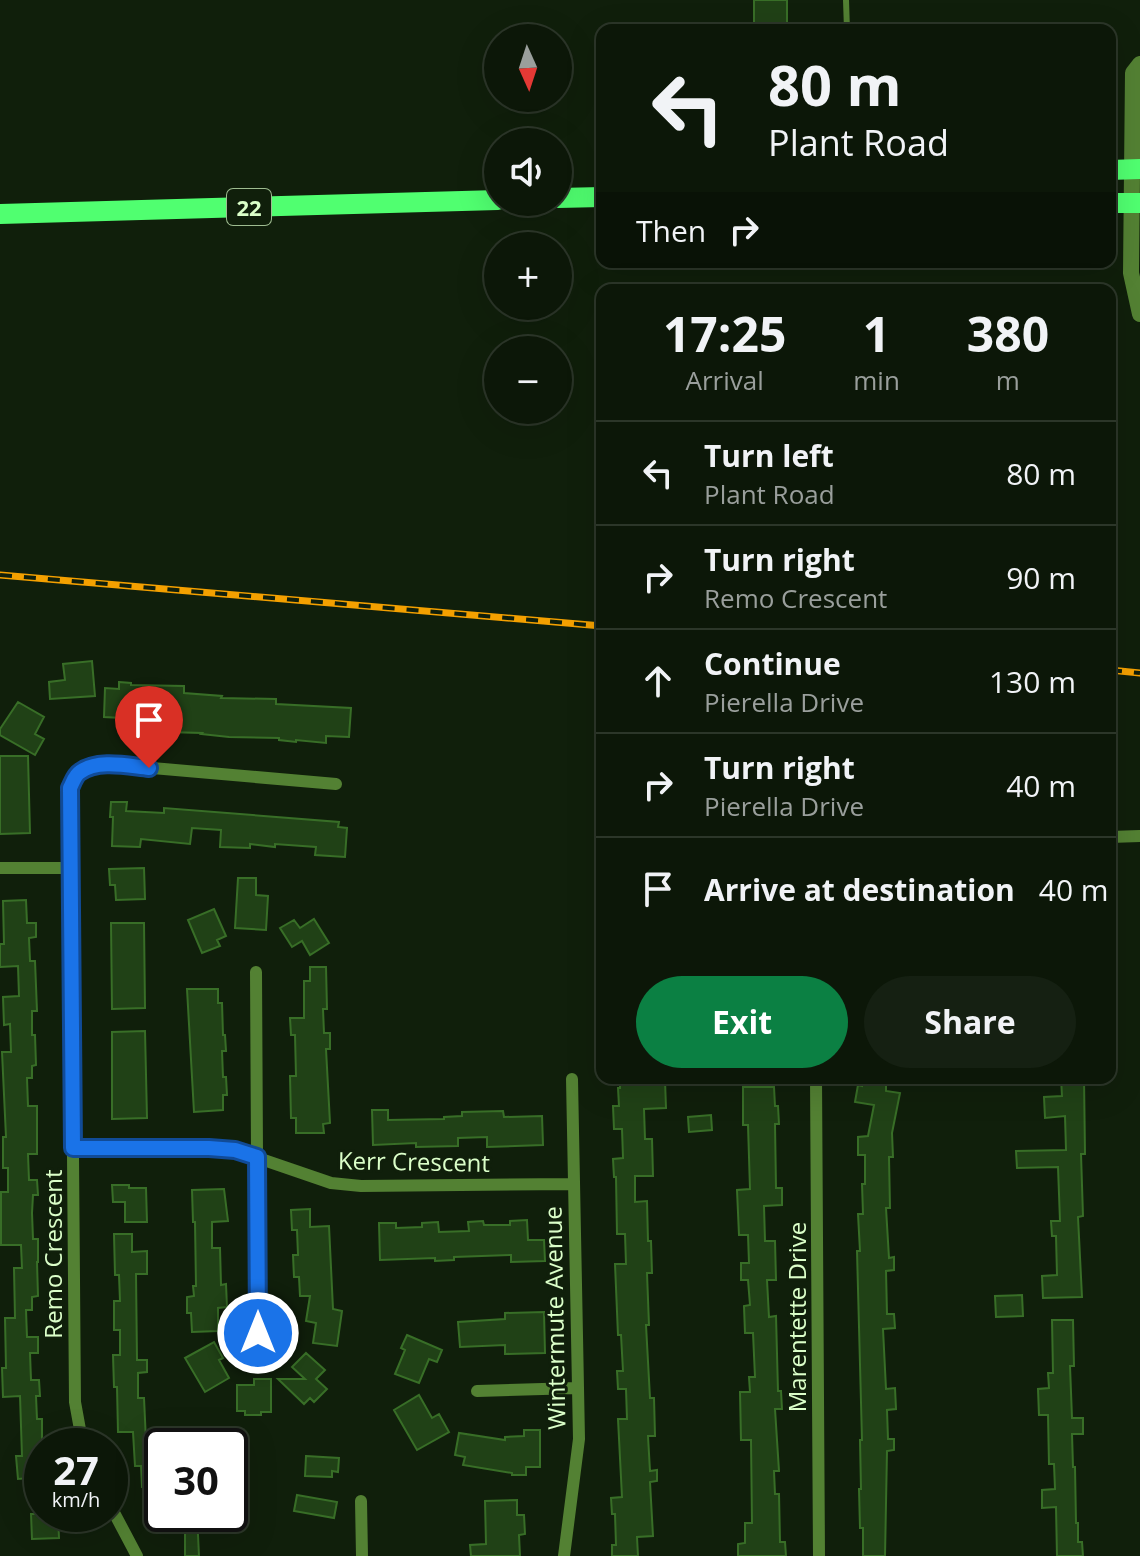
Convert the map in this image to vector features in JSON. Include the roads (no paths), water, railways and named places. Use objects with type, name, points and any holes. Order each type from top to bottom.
[{"type":"main road","points":[[1116,170],[1136,169]]},
{"type":"main road","points":[[572,198],[596,197]]},
{"type":"main road","name":"22","points":[[0,214],[484,200]]},
{"type":"street","points":[[1140,64],[1133,73],[1136,203],[1131,273],[1140,314]]},
{"type":"street","name":"Remo Crescent","points":[[78,1428],[75,1402],[70,788],[77,773],[94,765],[336,784]]},
{"type":"street","points":[[1116,837],[1140,836]]},
{"type":"street","points":[[0,868],[69,868]]},
{"type":"street","points":[[256,972],[258,1333]]},
{"type":"street","name":"Wintermute Avenue","points":[[564,1556],[579,1439],[572,1079]]},
{"type":"street","name":"Marentette Drive","points":[[816,1084],[819,1556]]},
{"type":"street","name":"Kerr Crescent","points":[[73,1148],[235,1150],[331,1183],[361,1186],[574,1184]]},
{"type":"street","points":[[477,1391],[577,1388]]},
{"type":"street","points":[[361,1501],[362,1556]]},
{"type":"street","points":[[124,1532],[137,1556]]},
{"type":"lane","points":[[846,0],[847,24]]},
{"type":"railway","points":[[0,575],[596,625]]},
{"type":"railway","points":[[1116,671],[1140,673]]}]
